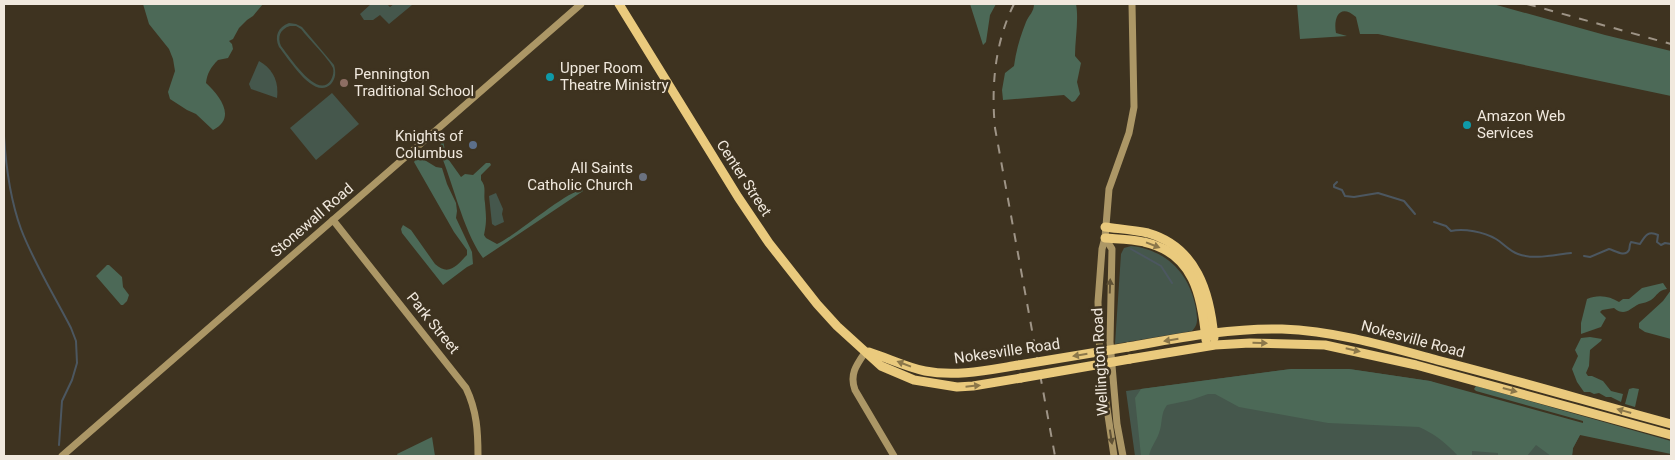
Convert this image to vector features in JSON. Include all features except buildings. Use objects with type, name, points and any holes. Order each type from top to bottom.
[{"type":"highway","name":"Center Street","points":[[618,4],[738,197],[769,243],[829,318],[866,351]]},
{"type":"highway","points":[[1106,227],[1148,233],[1165,240],[1193,264],[1201,278],[1209,302],[1211,346]]},
{"type":"highway","points":[[1105,238],[1137,240],[1151,244],[1166,250],[1177,259],[1192,276],[1210,333]]},
{"type":"highway","name":"Nokesville Road","points":[[866,351],[914,368],[942,373],[972,372],[1210,333],[1283,330],[1358,339],[1671,424]]},
{"type":"highway","name":"Nokesville Road","points":[[866,351],[881,366],[903,376],[924,383],[957,387],[974,386],[1211,346],[1250,343],[1325,345],[1426,368],[1671,435]]},
{"type":"street","name":"Stonewall Road","points":[[62,456],[580,4]]},
{"type":"street","name":"Wellington Road","points":[[1114,456],[1102,387],[1098,342],[1098,302],[1102,249],[1111,183],[1129,133],[1134,107],[1132,4]]},
{"type":"street","name":"Park Street","points":[[333,220],[466,388],[477,420],[478,456]]},
{"type":"street","name":"Wellington Road","points":[[1105,238],[1112,249],[1110,342],[1117,424],[1123,456]]},
{"type":"street","points":[[866,351],[854,370],[852,382],[894,456]]},
{"type":"green space","points":[[143,4],[263,4],[239,28],[233,39],[229,41],[233,49],[228,58],[218,60],[208,73],[206,83],[221,100],[225,113],[220,125],[213,130],[196,114],[170,99],[168,92],[175,71],[173,59],[169,49],[149,24]]},
{"type":"green space","points":[[371,4],[387,4],[390,7],[394,4],[412,5],[389,24],[380,15],[373,20],[364,20],[360,14]]},
{"type":"green space","points":[[970,4],[996,4],[990,15],[986,42],[983,45]]},
{"type":"green space","points":[[1034,4],[1076,4],[1075,56],[1081,63],[1077,82],[1080,94],[1075,101],[1072,102],[1064,95],[1003,100],[1002,90],[1005,73],[1014,66],[1020,39]]},
{"type":"green space","points":[[1297,4],[1493,4],[1671,51],[1671,96],[1378,34],[1360,34],[1356,17],[1346,11],[1339,14],[1335,27],[1336,33],[1347,36],[1300,39]]},
{"type":"green space","points":[[289,23],[302,27],[334,65],[335,75],[331,84],[324,88],[310,83],[279,47],[278,32]],"holes":[[[296,26],[301,29],[333,68],[332,78],[325,85],[319,85],[304,75],[281,46],[279,37],[282,31],[287,27]]]},
{"type":"green space","points":[[259,61],[274,76],[277,86],[277,98],[251,89],[249,84]]},
{"type":"green space","points":[[332,93],[359,124],[316,160],[290,128]]},
{"type":"green space","points":[[443,140],[446,156],[461,177],[465,174],[473,175],[486,163],[490,163],[491,165],[481,175],[486,215],[484,235],[497,244],[566,197],[576,191],[583,191],[483,258],[464,220],[439,150]]},
{"type":"green space","points":[[418,156],[436,167],[442,168],[456,203],[456,218],[472,252],[473,264],[443,285],[402,233],[401,229],[403,225],[411,230],[435,264],[440,268],[449,270],[467,255],[467,250],[454,232],[414,162]]},
{"type":"green space","points":[[496,193],[503,209],[504,222],[495,226],[492,224],[489,196]]},
{"type":"green space","points":[[1131,246],[1144,248],[1166,258],[1182,275],[1193,296],[1196,309],[1197,323],[1192,331],[1115,344],[1121,254],[1124,248]]},
{"type":"green space","points":[[107,265],[122,277],[123,287],[129,295],[123,305],[96,276]]},
{"type":"green space","points":[[1663,283],[1667,289],[1659,292],[1650,301],[1639,304],[1624,312],[1614,308],[1602,310],[1600,312],[1606,318],[1601,327],[1581,334],[1581,323],[1587,299],[1604,296],[1619,302],[1623,299],[1629,299],[1642,288]]},
{"type":"green space","points":[[1671,290],[1671,339],[1645,332],[1639,328],[1639,323],[1663,301]]},
{"type":"green space","points":[[1581,338],[1602,339],[1590,350],[1589,366],[1586,373],[1588,376],[1603,381],[1611,391],[1623,394],[1621,402],[1599,393],[1584,392],[1577,382],[1572,369],[1578,356],[1575,350]]},
{"type":"green space","points":[[1291,369],[1349,369],[1430,381],[1580,435],[1573,448],[1572,456],[1135,456],[1126,391]]},
{"type":"green space","points":[[1291,369],[1349,369],[1430,381],[1583,423],[1583,421],[1476,391],[1474,389],[1476,386],[1671,441],[1671,454],[1580,435],[1573,448],[1572,456],[1551,456],[1536,445],[1527,456],[1498,456],[1498,453],[1472,451],[1472,456],[1458,456],[1440,439],[1419,427],[1328,423],[1239,407],[1215,394],[1208,394],[1167,405],[1163,412],[1159,433],[1149,456],[1141,456],[1135,398],[1141,389]]},
{"type":"green space","points":[[1629,389],[1639,389],[1635,407],[1625,404]]},
{"type":"green space","points":[[432,437],[435,456],[398,456],[397,454]]},
{"type":"waterway","points":[[4,136],[9,183],[21,229],[76,341],[77,363],[72,380],[62,401],[59,445]]},
{"type":"waterway","points":[[1337,182],[1334,187],[1342,190],[1345,196],[1354,197],[1378,193],[1404,201],[1415,214]]},
{"type":"waterway","points":[[1434,222],[1446,226],[1451,231],[1468,230],[1486,234],[1515,253],[1524,256],[1571,253]]},
{"type":"waterway","points":[[1584,256],[1590,257],[1609,249],[1625,253],[1629,250],[1631,242],[1640,244],[1645,236],[1652,233],[1658,235],[1657,242],[1661,245],[1665,243],[1671,244]]},
{"type":"waterway","points":[[1131,249],[1161,266],[1172,283]]},
{"type":"railway","points":[[1014,4],[1002,34],[996,64],[994,80],[995,128],[1055,456]]},
{"type":"railway","points":[[1527,4],[1671,44]]},
{"type":"place","name":"Upper Room Theatre Ministry","points":[[550,77]]},
{"type":"place","name":"Pennington Traditional School","points":[[344,83]]},
{"type":"place","name":"Amazon Web Services","points":[[1467,125]]},
{"type":"place","name":"Knights of Columbus","points":[[473,145]]},
{"type":"place","name":"All Saints Catholic Church","points":[[643,177]]}]
